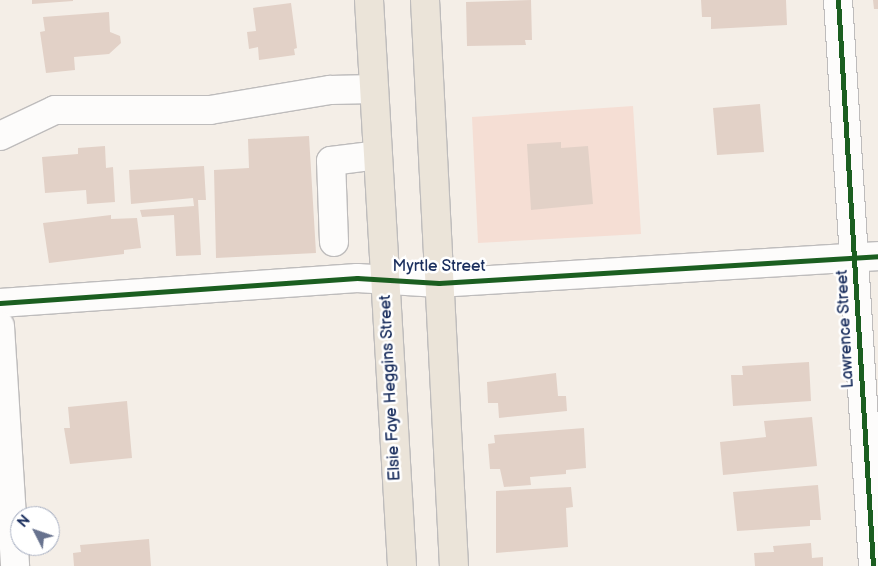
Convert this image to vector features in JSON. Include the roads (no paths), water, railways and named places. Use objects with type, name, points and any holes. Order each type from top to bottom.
[{"type":"main road","name":"Elsie Faye Heggins Street","points":[[368,0],[402,566]]},
{"type":"main road","points":[[425,0],[454,566]]},
{"type":"street","name":"Lawrence Street","points":[[838,0],[866,256],[873,566]]},
{"type":"street","points":[[0,136],[54,110],[210,110],[330,90],[374,89]]},
{"type":"street","points":[[334,242],[331,161],[378,155]]},
{"type":"street","name":"Myrtle Street","points":[[0,303],[357,278],[439,283],[866,256]]},
{"type":"street","points":[[0,326],[15,566]]}]
